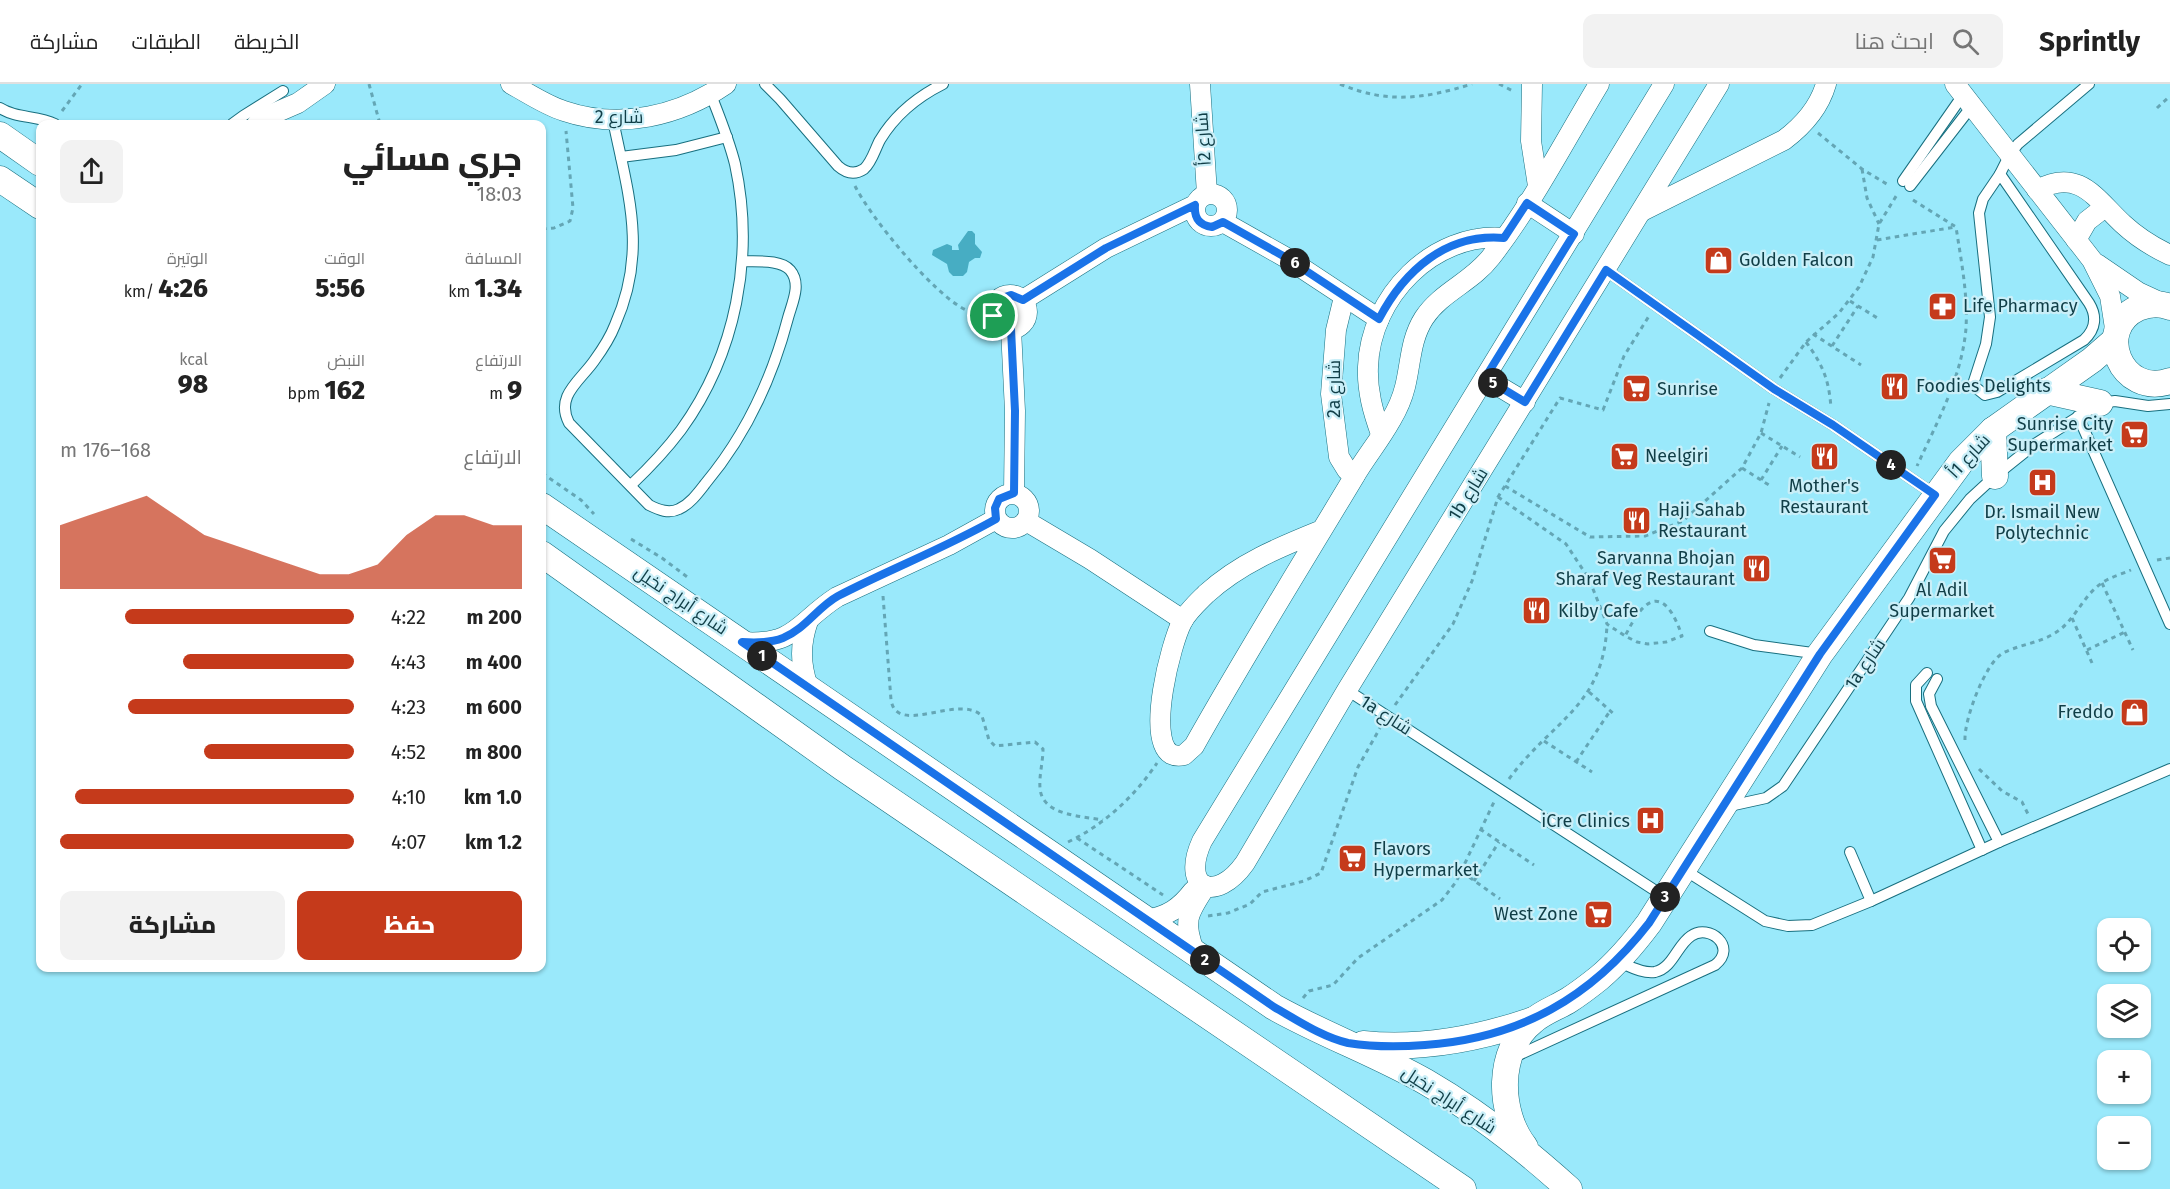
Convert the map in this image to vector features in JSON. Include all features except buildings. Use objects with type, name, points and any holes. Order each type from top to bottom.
[{"type":"street","points":[[287,93],[325,84]]},
{"type":"street","name":"شارع 2","points":[[511,84],[564,111],[613,120],[664,114],[694,104],[718,89]]},
{"type":"street","name":"شارع 2أ","points":[[1200,84],[1201,200]]},
{"type":"street","points":[[1532,84],[1533,194],[1574,234]]},
{"type":"street","points":[[1322,530],[1262,555],[1232,573],[1206,595],[1183,620],[1171,652],[1162,693],[1160,718],[1162,741],[1166,750],[1171,754],[1184,755],[1194,746],[1322,530],[1389,423],[1401,399],[1415,335],[1424,318],[1436,303],[1481,268],[1504,238],[1599,84]]},
{"type":"street","points":[[1195,953],[1188,928],[1188,905],[1203,884],[1196,876],[1194,869],[1202,841],[1664,84]]},
{"type":"street","name":"1b شارع","points":[[1203,884],[1213,888],[1229,882],[1245,863],[1347,690],[1719,84]]},
{"type":"street","points":[[1641,211],[1784,140],[1804,123],[1819,101],[1826,84]]},
{"type":"street","points":[[264,120],[282,109],[287,93]]},
{"type":"street","points":[[282,120],[287,93]]},
{"type":"street","points":[[1963,95],[2092,260],[2110,296],[2119,362],[2134,378],[2145,383],[2156,384],[2170,381]]},
{"type":"street","points":[[0,135],[36,160]]},
{"type":"street","points":[[0,179],[36,203]]},
{"type":"street","points":[[2037,190],[2059,182],[2084,187],[2140,238],[2170,255]]},
{"type":"street","points":[[1023,300],[1106,248],[1214,194],[1226,202],[1227,216],[1223,222],[1285,257],[1379,319]]},
{"type":"street","points":[[2076,240],[2087,221],[2105,207]]},
{"type":"street","points":[[1381,434],[1373,412],[1368,365],[1371,342],[1390,297],[1425,261],[1460,242],[1488,237],[1504,238]]},
{"type":"street","points":[[2092,260],[2124,284],[2168,306]]},
{"type":"street","points":[[1011,295],[1023,300],[1027,312],[1026,318],[1017,327],[1011,329],[1000,326],[993,316],[995,304],[1005,296],[1011,295]]},
{"type":"street","name":"2a شارع","points":[[1344,297],[1336,330],[1331,394],[1339,457],[1347,470],[1355,476]]},
{"type":"street","points":[[2056,384],[2092,360],[2116,338],[2120,325],[2135,310],[2145,306],[2168,306]]},
{"type":"street","points":[[1011,329],[1015,411],[1014,493]]},
{"type":"street","points":[[2056,384],[2100,376],[2134,378]]},
{"type":"street","points":[[1485,378],[1525,402]]},
{"type":"street","points":[[2056,384],[2100,403]]},
{"type":"street","name":"شارع 1أ","points":[[1541,1163],[1521,1142],[1509,1116],[1505,1088],[1509,1059],[1519,1038],[1533,1020],[1578,994],[1617,961],[1649,923],[1820,654],[1935,495],[1961,462],[1993,430],[2056,384]]},
{"type":"street","points":[[1993,430],[1995,476]]},
{"type":"street","points":[[1014,493],[1027,501],[1030,511],[1026,521],[1017,528],[1005,527],[996,519],[995,508],[999,499],[1014,493]]},
{"type":"street","name":"شارع أبراج نخيل","points":[[546,509],[1195,953],[1292,1017],[1332,1038],[1347,1042],[1435,1088],[1541,1163],[1569,1189]]},
{"type":"street","points":[[742,642],[764,642],[785,637],[798,630],[837,597],[949,545],[996,519]]},
{"type":"street","points":[[1026,521],[1090,559],[1183,620]]},
{"type":"street","points":[[546,557],[843,768],[1463,1189]]},
{"type":"street","points":[[808,621],[801,660],[808,687]]},
{"type":"street","points":[[1146,920],[1188,905]]},
{"type":"street","points":[[1347,1042],[1389,1046],[1442,1044],[1493,1033],[1533,1020]]},
{"type":"lane","points":[[765,84],[838,166],[856,173],[867,166],[880,141],[908,106],[943,84]]},
{"type":"lane","points":[[2000,174],[2089,303],[2094,322],[2089,335],[2084,340],[1997,392],[1985,395],[1975,387],[1974,381],[1986,344],[1990,317],[1979,213],[1983,199],[2018,144],[2089,84]]},
{"type":"lane","points":[[631,485],[657,459],[700,400],[717,367],[733,315],[742,261],[743,236],[739,187],[718,89]]},
{"type":"lane","points":[[238,120],[287,93]]},
{"type":"lane","points":[[1907,188],[1963,95]]},
{"type":"lane","points":[[0,108],[11,114],[45,120]]},
{"type":"lane","points":[[613,120],[633,213],[634,252],[628,291],[605,345],[594,362],[569,390],[564,406],[569,423],[649,505],[656,509],[664,511],[681,508],[693,499],[718,469],[758,403],[773,368],[796,286],[792,272],[779,263],[742,261]]},
{"type":"lane","points":[[621,157],[676,150],[728,137]]},
{"type":"lane","points":[[1606,270],[1774,389],[1833,425],[1935,495]]},
{"type":"lane","points":[[2100,403],[2115,401],[2157,406],[2170,404]]},
{"type":"lane","name":"1a شارع","points":[[1722,808],[1766,798],[1783,786],[1909,598],[1952,519],[1995,476],[2035,444],[2100,403]]},
{"type":"lane","points":[[2078,416],[2170,624]]},
{"type":"lane","points":[[1710,631],[1731,640],[1754,645],[1820,654]]},
{"type":"lane","points":[[1927,673],[1916,685],[1916,701],[1982,850]]},
{"type":"lane","points":[[1937,679],[1929,694],[1931,706],[1999,842]]},
{"type":"lane","name":"1a شارع","points":[[1347,690],[1665,898]]},
{"type":"lane","points":[[1683,869],[1755,915],[1777,925],[1800,927],[1812,925],[2170,769]]},
{"type":"lane","points":[[1850,852],[1871,901]]},
{"type":"lane","points":[[1509,1059],[1715,965],[1720,961],[1724,948],[1722,942],[1712,935],[1698,933],[1685,941],[1662,969],[1656,972],[1648,972],[1617,961]]},
{"type":"path","points":[[57,120],[82,84]]},
{"type":"path","points":[[369,84],[379,120]]},
{"type":"path","points":[[1340,84],[1382,97],[1404,98],[1426,96],[1472,84]]},
{"type":"path","points":[[2157,108],[2170,96]]},
{"type":"path","points":[[546,229],[570,221],[573,208],[564,111]]},
{"type":"path","points":[[1504,486],[1590,537],[1645,536],[1683,521],[1742,468],[1761,433],[1774,389],[1782,375],[1813,334],[1850,301],[1867,272],[1877,240],[1879,224],[1899,191],[1862,169],[1804,123]]},
{"type":"path","points":[[1862,169],[1867,198],[1879,224]]},
{"type":"path","points":[[856,173],[854,183],[859,192],[893,240],[928,280],[965,309],[993,316]]},
{"type":"path","points":[[1907,188],[1956,227],[1965,284],[1966,328],[1958,371],[1911,479]]},
{"type":"path","points":[[1877,240],[1956,227]]},
{"type":"path","points":[[1850,301],[1879,319]]},
{"type":"path","points":[[1077,838],[1164,896],[1188,905],[1205,917],[1228,913],[1250,904],[1262,892],[1304,881],[1321,873],[1358,767],[1387,716],[1453,624],[1472,581],[1498,497],[1504,486],[1560,398],[1603,410],[1624,356],[1657,305]]},
{"type":"path","points":[[1832,346],[1858,306]]},
{"type":"path","points":[[1813,334],[1860,365]]},
{"type":"path","points":[[1806,342],[1819,361],[1829,383],[1833,425]]},
{"type":"path","points":[[1761,433],[1800,457]]},
{"type":"path","points":[[1761,480],[1782,446]]},
{"type":"path","points":[[1742,468],[1772,487]]},
{"type":"path","points":[[1292,1017],[1301,999],[1309,991],[1333,985],[1358,958],[1434,908],[1450,892],[1501,790],[1519,767],[1589,692],[1600,669],[1607,624],[1589,579],[1566,544],[1498,497]]},
{"type":"path","points":[[1966,746],[1964,737],[1967,718],[1993,662],[2001,654],[2040,642],[2052,635],[2072,618],[2091,593],[2102,583],[2142,564],[2170,558]]},
{"type":"path","points":[[881,576],[891,700],[895,710],[905,716],[970,709],[982,717],[992,745],[999,747],[1035,742],[1042,749],[1040,789],[1045,802],[1055,810],[1103,820]]},
{"type":"path","points":[[2102,583],[2133,651]]},
{"type":"path","points":[[1607,624],[1624,636],[1648,644],[1666,642],[1682,636],[1670,609],[1664,603],[1652,602],[1644,608],[1624,636]]},
{"type":"path","points":[[2072,618],[2092,663]]},
{"type":"path","points":[[2087,650],[2125,632]]},
{"type":"path","points":[[1589,692],[1615,715]]},
{"type":"path","points":[[1576,762],[1610,711]]},
{"type":"path","points":[[1544,741],[1592,772]]},
{"type":"path","points":[[1048,852],[1077,838],[1127,800],[1166,750]]},
{"type":"path","points":[[1974,763],[1996,786],[2022,802],[2034,827]]},
{"type":"path","points":[[1480,829],[1534,865]]},
{"type":"path","points":[[1474,880],[1500,842]]},
{"type":"path","points":[[1462,872],[1500,899]]},
{"type":"water","points":[[968,231],[975,234],[975,244],[982,252],[980,258],[969,262],[967,272],[963,276],[953,276],[947,264],[932,255],[933,250],[947,244],[952,246],[952,250],[959,250],[958,245]]},
{"type":"place","name":"Golden Falcon","points":[[1718,260]]},
{"type":"place","name":"Life Pharmacy","points":[[1942,306]]},
{"type":"place","name":"Foodies Delights","points":[[1895,386]]},
{"type":"place","name":"Sunrise","points":[[1636,389]]},
{"type":"place","name":"Sunrise City Supermarket","points":[[2134,434]]},
{"type":"place","name":"Neelgiri","points":[[1624,456]]},
{"type":"place","name":"Mother's Restaurant","points":[[1824,457]]},
{"type":"place","name":"Dr. Ismail New Polytechnic","points":[[2042,483]]},
{"type":"place","name":"Haji Sahab Restaurant","points":[[1637,520]]},
{"type":"place","name":"Al Adil Supermarket","points":[[1942,561]]},
{"type":"place","name":"Sarvanna Bhojan Sharaf Veg Restaurant","points":[[1756,568]]},
{"type":"place","name":"Kilby Cafe","points":[[1537,611]]},
{"type":"place","name":"Freddo","points":[[2135,712]]},
{"type":"place","name":"iCre Clinics","points":[[1651,821]]},
{"type":"place","name":"Flavors Hypermarket","points":[[1352,859]]},
{"type":"place","name":"West Zone","points":[[1599,914]]},
{"type":"route","points":[[1527,203],[1574,234],[1485,378],[1525,402],[1606,270],[1774,389],[1833,425],[1935,495],[1820,654],[1649,923],[1634,943],[1602,975],[1569,1000],[1533,1020],[1473,1038],[1442,1044],[1410,1046],[1379,1046],[1347,1042],[1332,1038],[1274,1007],[742,642],[757,643],[785,637],[798,630],[837,597],[949,545],[996,519],[996,503],[1004,496],[1014,493],[1015,411],[1011,329],[1000,326],[993,316],[995,304],[999,299],[1011,295],[1023,300],[1106,248],[1195,205],[1196,218],[1200,223],[1212,227],[1223,222],[1285,257],[1379,319],[1390,297],[1406,277],[1425,261],[1447,247],[1460,242],[1474,238],[1504,238],[1527,203]]}]
